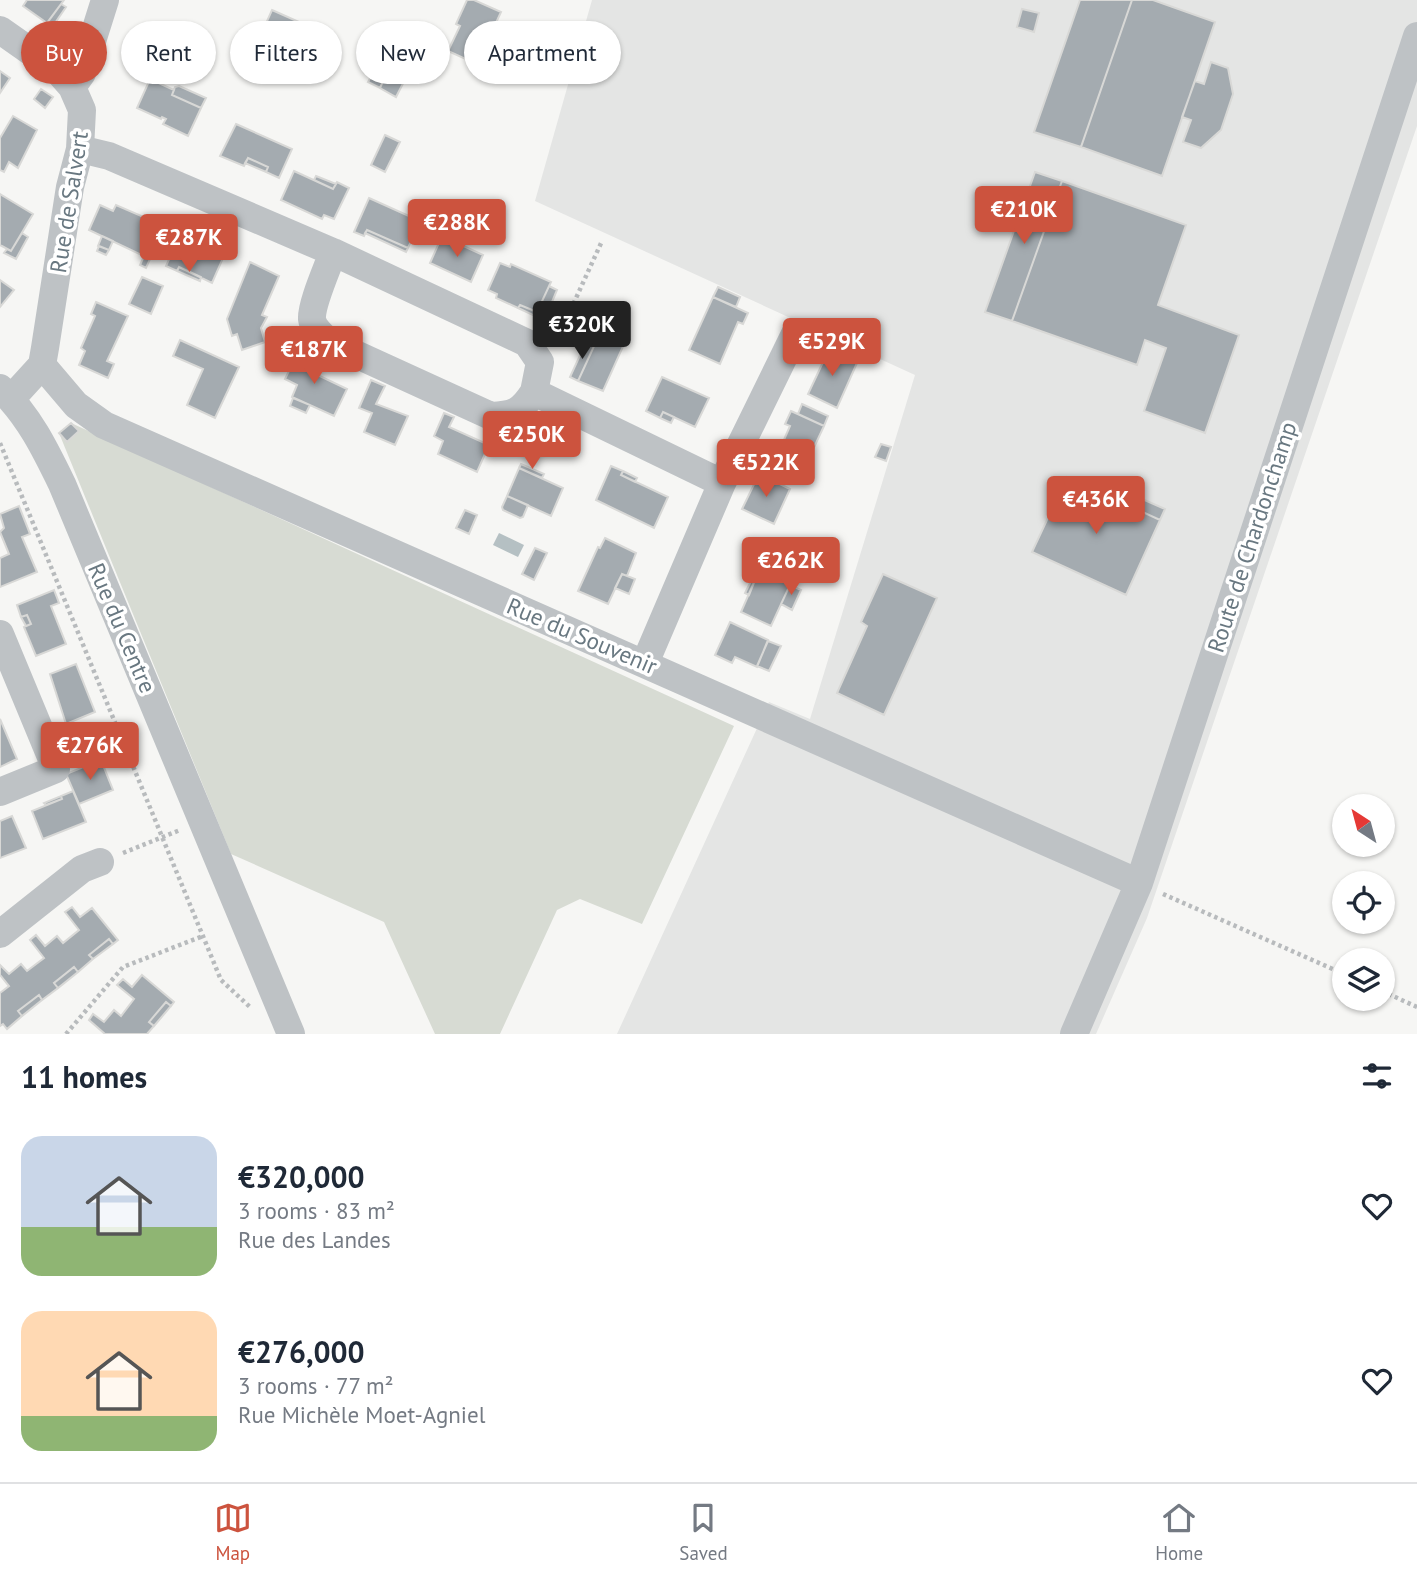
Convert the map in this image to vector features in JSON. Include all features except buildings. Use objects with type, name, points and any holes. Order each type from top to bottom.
[{"type":"street","points":[[0,30],[57,70],[72,87],[82,73],[105,0]]},
{"type":"street","name":"Route de Chardonchamp","points":[[1074,1034],[1139,883],[1417,36]]},
{"type":"street","name":"Rue de Salvert","points":[[42,365],[71,187],[80,149],[82,110],[72,87]]},
{"type":"street","points":[[80,149],[109,156],[333,252],[527,342],[540,362],[534,392],[525,406],[509,415],[491,416],[329,342],[312,319],[317,296],[333,252]]},
{"type":"street","points":[[645,663],[722,483],[795,334]]},
{"type":"street","points":[[6,393],[42,365]]},
{"type":"street","name":"Rue du Souvenir","points":[[42,365],[76,405],[104,425],[1139,883]]},
{"type":"street","points":[[534,392],[722,483]]},
{"type":"street","name":"Rue du Centre","points":[[6,393],[38,435],[62,484],[290,1034]]},
{"type":"street","points":[[0,792],[56,769],[1,638]]},
{"type":"street","points":[[0,934],[82,869],[100,862]]},
{"type":"path","points":[[540,362],[555,344],[602,241]]},
{"type":"path","points":[[0,443],[221,980],[254,1011]]},
{"type":"path","points":[[100,862],[202,821]]},
{"type":"path","points":[[1139,883],[1332,969]]},
{"type":"path","points":[[66,1034],[124,967],[203,936]]},
{"type":"path","points":[[1395,998],[1417,1007]]},
{"type":"shaded area","points":[[592,0],[1417,0],[1417,126],[1147,918],[1096,1034],[617,1034],[769,702],[810,719],[915,375],[535,201],[568,84],[621,84],[621,21],[586,21]]},
{"type":"shaded area","points":[[71,423],[734,726],[642,924],[580,899],[557,910],[500,1034],[435,1034],[384,922],[231,854],[59,433]]},
{"type":"shaded area","points":[[499,533],[524,545],[518,557],[493,545]]}]
